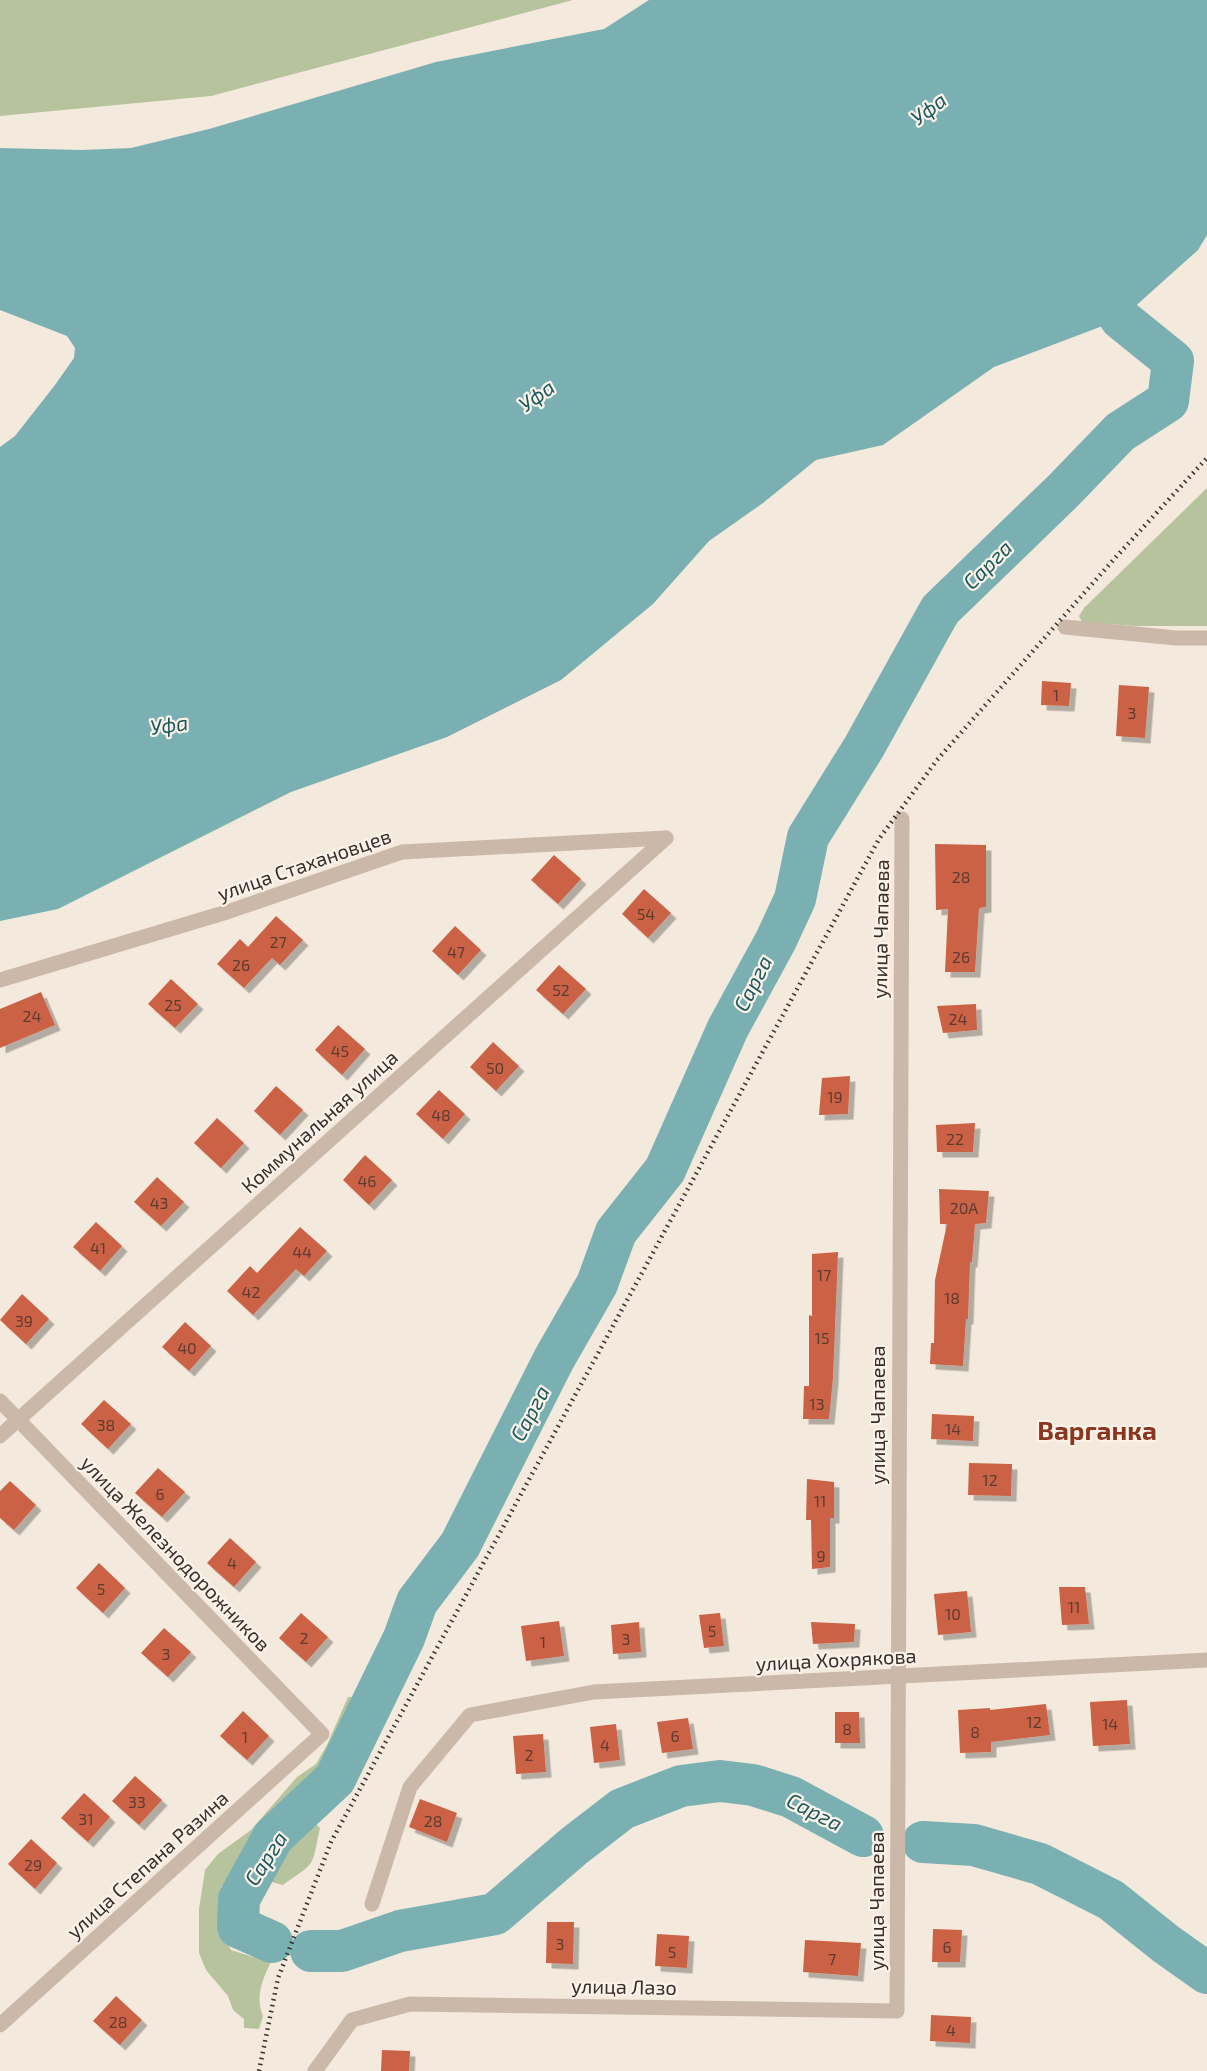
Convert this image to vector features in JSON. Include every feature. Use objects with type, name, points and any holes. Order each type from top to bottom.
[{"type":"street","points":[[1065,627],[1176,638],[1207,638]]},
{"type":"street","name":"улица Чапаева","points":[[897,2011],[902,819]]},
{"type":"street","name":"улица Стахановцев","points":[[0,980],[227,912],[402,852],[666,838]]},
{"type":"street","name":"Коммунальная улица","points":[[0,1436],[666,838]]},
{"type":"street","name":"улица Железнодорожников","points":[[0,1401],[322,1734]]},
{"type":"street","name":"улица Хохрякова","points":[[372,1904],[410,1787],[470,1715],[594,1692],[1207,1660]]},
{"type":"street","name":"улица Степана Разина","points":[[0,2025],[322,1734]]},
{"type":"street","name":"улица Лазо","points":[[315,2071],[352,2020],[410,2004],[897,2011]]},
{"type":"green space","points":[[0,0],[573,0],[211,96],[0,116]]},
{"type":"green space","points":[[1207,488],[1207,626],[1136,626],[1082,622],[1079,616],[1084,608]]},
{"type":"green space","points":[[369,1696],[374,1698],[380,1710],[372,1721],[357,1727],[357,1734],[353,1742],[356,1750],[345,1771],[317,1785],[303,1803],[301,1811],[320,1828],[311,1863],[283,1885],[264,1880],[258,1885],[252,1894],[244,1921],[235,1910],[238,1880],[231,1876],[221,1887],[225,1934],[231,1950],[253,1957],[262,1954],[271,1962],[261,1989],[260,2002],[263,2016],[259,2029],[244,2028],[244,2019],[233,2010],[228,1996],[206,1970],[199,1953],[199,1909],[205,1870],[218,1854],[251,1830],[297,1777],[316,1764],[348,1697]]},
{"type":"water","name":"Уфа","points":[[649,0],[1207,0],[1207,235],[1198,250],[1121,319],[994,367],[883,445],[816,460],[763,503],[709,541],[653,604],[561,680],[447,737],[291,792],[58,909],[0,921],[0,447],[15,436],[55,385],[74,358],[75,348],[67,336],[0,310],[0,148],[82,150],[131,148],[209,129],[436,62],[604,29]]},
{"type":"building","points":[[1042,681],[1071,683],[1069,706],[1041,705]]},
{"type":"building","points":[[1119,685],[1149,687],[1145,738],[1116,736]]},
{"type":"building","points":[[935,844],[986,845],[986,907],[979,908],[975,972],[945,972],[948,909],[936,910]]},
{"type":"building","points":[[554,855],[581,879],[558,904],[531,880]]},
{"type":"building","points":[[644,889],[671,913],[648,938],[622,914]]},
{"type":"building","points":[[276,916],[303,940],[280,965],[272,958],[244,988],[217,964],[240,939],[248,947]]},
{"type":"building","points":[[455,926],[481,950],[458,975],[432,951]]},
{"type":"building","points":[[559,965],[586,989],[563,1014],[536,990]]},
{"type":"building","points":[[171,979],[198,1004],[175,1028],[148,1004]]},
{"type":"building","points":[[41,992],[55,1025],[0,1048],[0,1009]]},
{"type":"building","points":[[976,1004],[977,1030],[943,1033],[937,1006]]},
{"type":"building","points":[[338,1025],[365,1049],[342,1075],[315,1050]]},
{"type":"building","points":[[493,1042],[519,1066],[496,1091],[470,1067]]},
{"type":"building","points":[[850,1076],[848,1114],[819,1115],[822,1078]]},
{"type":"building","points":[[276,1086],[303,1110],[280,1135],[254,1111]]},
{"type":"building","points":[[439,1090],[465,1114],[443,1139],[416,1114]]},
{"type":"building","points":[[217,1118],[244,1143],[221,1168],[194,1143]]},
{"type":"building","points":[[975,1123],[973,1152],[937,1152],[936,1125]]},
{"type":"building","points":[[365,1155],[392,1180],[369,1205],[343,1180]]},
{"type":"building","points":[[157,1177],[184,1202],[161,1226],[134,1202]]},
{"type":"building","points":[[939,1189],[989,1191],[986,1223],[975,1224],[963,1366],[930,1364],[931,1343],[934,1343],[935,1280],[947,1224],[940,1224]]},
{"type":"building","points":[[96,1222],[122,1246],[100,1271],[73,1247]]},
{"type":"building","points":[[300,1227],[327,1251],[304,1276],[296,1269],[253,1315],[227,1291],[250,1266],[257,1273]]},
{"type":"building","points":[[838,1252],[829,1419],[803,1419],[804,1386],[809,1386],[812,1254]]},
{"type":"building","points":[[22,1294],[49,1319],[26,1344],[0,1320]]},
{"type":"building","points":[[185,1322],[211,1346],[189,1371],[162,1347]]},
{"type":"building","points":[[104,1400],[131,1424],[108,1449],[81,1424]]},
{"type":"building","points":[[932,1414],[974,1416],[973,1441],[931,1439]]},
{"type":"building","points":[[969,1463],[1012,1464],[1011,1496],[968,1495]]},
{"type":"building","points":[[158,1468],[185,1492],[162,1517],[135,1493]]},
{"type":"building","points":[[807,1479],[834,1482],[834,1518],[830,1518],[830,1567],[812,1569],[811,1520],[806,1520]]},
{"type":"building","points":[[10,1481],[36,1505],[14,1530],[0,1518],[0,1491]]},
{"type":"building","points":[[230,1538],[256,1562],[234,1587],[207,1563]]},
{"type":"building","points":[[99,1563],[125,1588],[103,1613],[76,1588]]},
{"type":"building","points":[[1059,1587],[1085,1587],[1089,1624],[1062,1625]]},
{"type":"building","points":[[967,1591],[971,1632],[938,1635],[934,1594]]},
{"type":"building","points":[[301,1613],[328,1637],[306,1662],[279,1638]]},
{"type":"building","points":[[720,1613],[724,1646],[704,1648],[699,1615]]},
{"type":"building","points":[[559,1621],[564,1656],[526,1661],[521,1626]]},
{"type":"building","points":[[639,1622],[641,1652],[613,1654],[611,1625]]},
{"type":"building","points":[[811,1622],[855,1624],[854,1642],[813,1644]]},
{"type":"building","points":[[164,1628],[191,1652],[168,1677],[141,1653]]},
{"type":"building","points":[[1127,1700],[1130,1744],[1093,1746],[1090,1702]]},
{"type":"building","points":[[1046,1704],[1050,1735],[991,1742],[991,1752],[960,1753],[958,1710],[990,1708],[990,1710]]},
{"type":"building","points":[[243,1711],[269,1736],[247,1760],[220,1736]]},
{"type":"building","points":[[835,1712],[859,1712],[860,1743],[835,1743]]},
{"type":"building","points":[[688,1718],[693,1749],[662,1753],[657,1722]]},
{"type":"building","points":[[616,1724],[620,1760],[594,1763],[590,1727]]},
{"type":"building","points":[[543,1734],[546,1772],[516,1774],[513,1736]]},
{"type":"building","points":[[135,1776],[162,1800],[139,1825],[112,1801]]},
{"type":"building","points":[[84,1793],[110,1817],[88,1842],[61,1818]]},
{"type":"building","points":[[420,1799],[457,1813],[447,1842],[409,1827]]},
{"type":"building","points":[[31,1839],[57,1863],[35,1889],[8,1864]]},
{"type":"building","points":[[547,1922],[574,1922],[573,1964],[546,1963]]},
{"type":"building","points":[[933,1929],[962,1930],[960,1962],[932,1962]]},
{"type":"building","points":[[657,1934],[689,1936],[687,1968],[655,1966]]},
{"type":"building","points":[[805,1940],[861,1943],[858,1976],[803,1972]]},
{"type":"building","points":[[116,1996],[142,2020],[120,2045],[93,2021]]},
{"type":"building","points":[[931,2015],[971,2017],[970,2043],[930,2041]]},
{"type":"building","points":[[382,2050],[410,2051],[409,2071],[381,2071]]},
{"type":"waterway","name":"Сарга","points":[[272,1942],[238,1927],[239,1899],[273,1837],[335,1779],[404,1638],[417,1602],[460,1545],[554,1359],[597,1284],[616,1232],[665,1170],[728,1028],[776,940],[795,899],[808,837],[864,747],[940,610],[1064,490],[1120,432],[1168,401],[1173,361],[1121,319],[1089,270]]},
{"type":"waterway","name":"Сарга","points":[[311,1951],[342,1951],[400,1931],[495,1914],[574,1846],[622,1809],[681,1786],[720,1781],[753,1785],[791,1797],[863,1836]]},
{"type":"waterway","name":"Сарга","points":[[923,1842],[974,1845],[1040,1864],[1111,1900],[1207,1973]]},
{"type":"railway","points":[[259,2071],[278,1978],[331,1842],[879,839],[937,760],[1115,558],[1207,458]]},
{"type":"district","name":"Варганка","points":[[1097,1429]]}]
